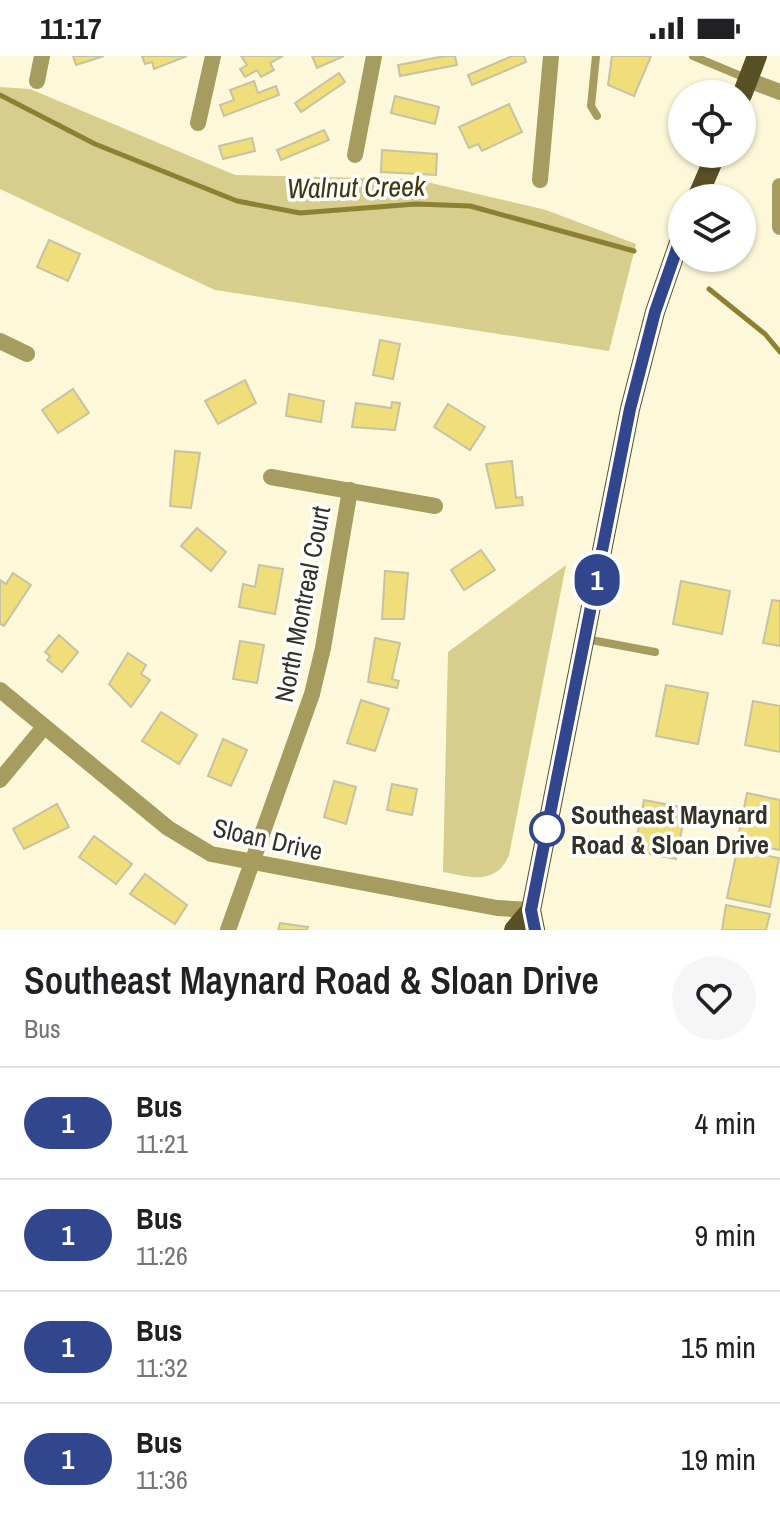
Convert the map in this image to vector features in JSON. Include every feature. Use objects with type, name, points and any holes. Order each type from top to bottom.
[{"type":"main road","points":[[748,80],[757,56]]},
{"type":"main road","points":[[514,930],[533,920],[630,409],[655,312],[669,272]]},
{"type":"street","points":[[37,81],[42,56]]},
{"type":"street","points":[[198,123],[213,56]]},
{"type":"street","points":[[355,155],[374,56]]},
{"type":"street","points":[[540,180],[551,56]]},
{"type":"street","points":[[756,89],[780,92]]},
{"type":"street","points":[[780,191],[780,227]]},
{"type":"street","points":[[0,341],[27,354]]},
{"type":"street","points":[[271,477],[435,506]]},
{"type":"street","name":"North Montreal Court","points":[[228,930],[316,679],[350,490]]},
{"type":"street","name":"Sloan Drive","points":[[0,690],[193,846],[211,854],[497,908],[533,920]]},
{"type":"street","points":[[0,780],[44,727]]},
{"type":"lane","points":[[596,56],[591,106],[597,116]]},
{"type":"lane","points":[[693,56],[733,80]]},
{"type":"lane","points":[[585,639],[655,652]]},
{"type":"shaded area","points":[[0,87],[30,89],[235,175],[414,179],[546,210],[636,244],[609,351],[215,290],[0,189]]},
{"type":"shaded area","points":[[566,565],[509,855],[504,865],[490,875],[472,877],[443,872],[448,652]]},
{"type":"building","points":[[73,56],[104,56],[76,65]]},
{"type":"building","points":[[142,56],[187,56],[154,69],[152,62],[145,64]]},
{"type":"building","points":[[241,56],[283,56],[270,63],[274,70],[261,77],[257,70],[245,77],[240,69],[247,65]]},
{"type":"building","points":[[312,56],[344,56],[317,68]]},
{"type":"building","points":[[455,56],[457,65],[400,76],[398,65]]},
{"type":"building","points":[[512,56],[524,56],[526,62],[472,85],[468,75]]},
{"type":"building","points":[[612,56],[651,56],[634,96],[608,85]]},
{"type":"building","points":[[339,73],[345,82],[301,112],[295,103]]},
{"type":"building","points":[[254,81],[258,93],[276,86],[279,95],[224,116],[220,105],[234,100],[230,90]]},
{"type":"building","points":[[395,96],[439,107],[435,124],[391,113]]},
{"type":"building","points":[[509,104],[522,132],[482,151],[478,144],[469,148],[459,127]]},
{"type":"building","points":[[324,130],[329,140],[281,160],[277,150]]},
{"type":"building","points":[[252,138],[255,151],[223,159],[219,146]]},
{"type":"building","points":[[382,150],[437,154],[436,175],[381,172]]},
{"type":"building","points":[[49,240],[80,254],[68,281],[37,267]]},
{"type":"building","points":[[380,340],[400,344],[393,379],[373,375]]},
{"type":"building","points":[[245,380],[256,403],[218,424],[205,401]]},
{"type":"building","points":[[73,389],[89,413],[58,433],[42,410]]},
{"type":"building","points":[[289,394],[324,401],[321,422],[286,416]]},
{"type":"building","points":[[392,402],[400,403],[395,430],[352,427],[356,403],[391,408]]},
{"type":"building","points":[[448,404],[485,427],[470,450],[434,427]]},
{"type":"building","points":[[175,451],[200,453],[191,508],[170,506]]},
{"type":"building","points":[[512,461],[516,498],[522,497],[523,505],[496,508],[486,464]]},
{"type":"building","points":[[197,528],[226,552],[211,571],[181,546]]},
{"type":"building","points":[[481,550],[495,570],[464,590],[451,570]]},
{"type":"building","points":[[259,565],[283,569],[275,614],[239,607],[243,584],[255,587]]},
{"type":"building","points":[[385,571],[408,573],[404,619],[382,619]]},
{"type":"building","points":[[13,573],[31,585],[4,626],[0,624],[0,580],[6,584]]},
{"type":"building","points":[[681,581],[730,591],[722,634],[673,624]]},
{"type":"building","points":[[772,600],[780,601],[780,646],[763,643]]},
{"type":"building","points":[[59,635],[78,652],[62,672],[47,660],[50,656],[45,652]]},
{"type":"building","points":[[375,638],[400,643],[392,679],[399,681],[397,688],[368,682]]},
{"type":"building","points":[[240,641],[264,645],[257,683],[233,679]]},
{"type":"building","points":[[128,653],[146,665],[141,674],[150,680],[131,707],[109,684]]},
{"type":"building","points":[[666,685],[708,693],[698,744],[656,736]]},
{"type":"building","points":[[361,700],[389,709],[375,751],[347,743]]},
{"type":"building","points":[[753,701],[780,706],[780,752],[745,745]]},
{"type":"building","points":[[161,712],[197,735],[179,764],[142,741]]},
{"type":"building","points":[[223,739],[247,750],[231,786],[208,776]]},
{"type":"building","points":[[334,781],[356,787],[346,824],[324,817]]},
{"type":"building","points":[[392,784],[417,789],[412,815],[387,810]]},
{"type":"building","points":[[747,793],[780,800],[780,850],[737,842]]},
{"type":"building","points":[[644,800],[686,808],[676,859],[634,851]]},
{"type":"building","points":[[57,804],[69,827],[24,849],[13,829]]},
{"type":"building","points":[[94,836],[132,864],[116,884],[79,857]]},
{"type":"building","points":[[737,850],[779,858],[770,907],[727,898]]},
{"type":"building","points":[[145,874],[187,905],[175,924],[130,894]]},
{"type":"building","points":[[726,905],[770,914],[766,930],[722,930]]},
{"type":"building","points":[[280,923],[308,927],[307,930],[278,930]]},
{"type":"waterway","name":"Walnut Creek","points":[[0,95],[95,144],[237,201],[300,213],[416,204],[470,206],[634,251]]},
{"type":"waterway","name":"Walnut Creek","points":[[709,289],[765,334],[780,352]]},
{"type":"bus line","name":"1","points":[[535,930],[531,910],[630,409],[655,312],[669,272]]},
{"type":"place","name":"Southeast Maynard Road & Sloan Drive","points":[[547,829]]}]
